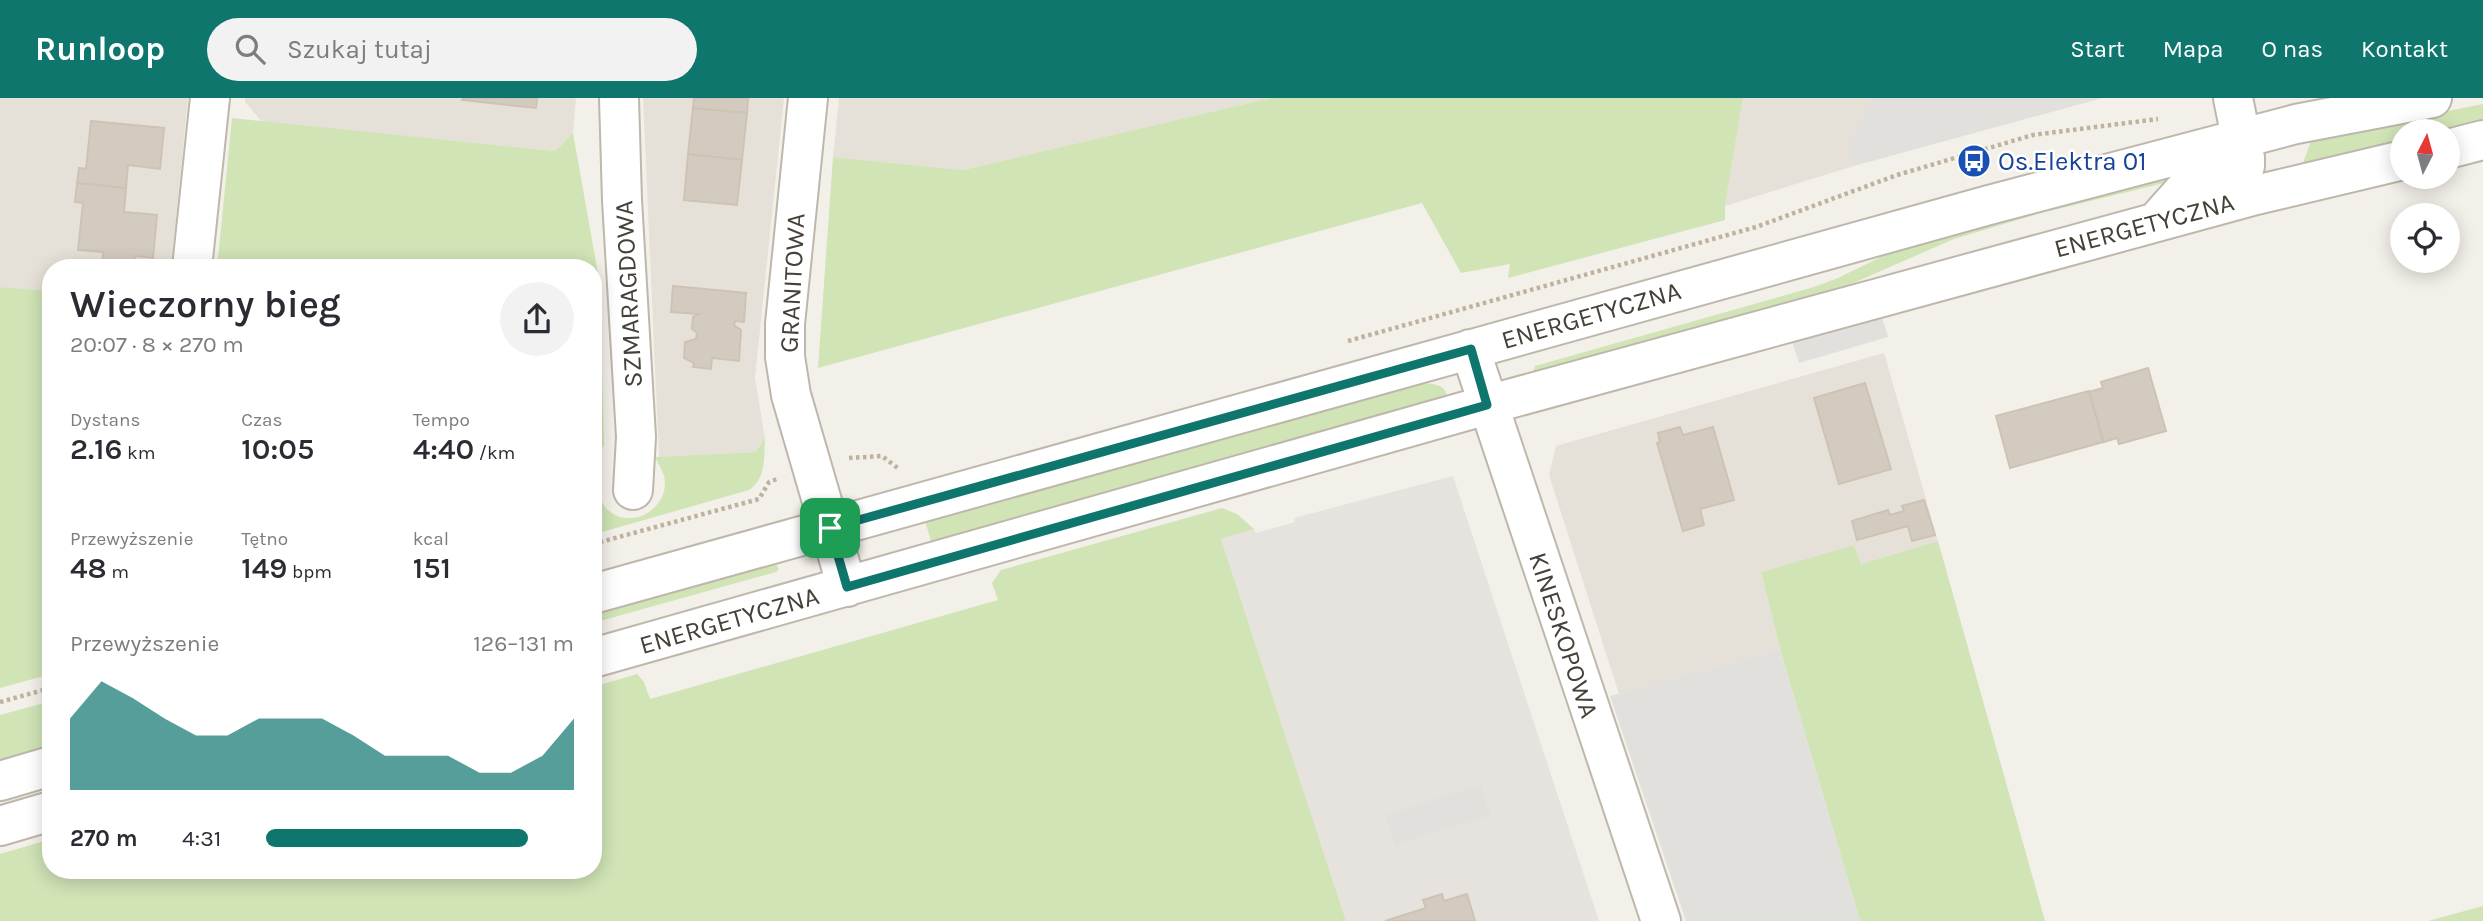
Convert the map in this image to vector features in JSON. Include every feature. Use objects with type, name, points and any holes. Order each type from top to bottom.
[{"type":"street","points":[[193,259],[210,98]]},
{"type":"street","name":"SZMARAGDOWA","points":[[619,98],[622,200],[636,437],[633,490]]},
{"type":"street","name":"GRANITOWA","points":[[808,98],[785,324],[785,357],[791,395],[847,587]]},
{"type":"street","points":[[2156,222],[2189,186],[2239,172],[2245,166],[2233,98]]},
{"type":"street","name":"ENERGETYCZNA","points":[[602,591],[1989,205],[2296,124],[2432,98]]},
{"type":"street","points":[[2460,146],[2483,140]]},
{"type":"street","name":"ENERGETYCZNA","points":[[602,655],[1487,405],[2256,195],[2390,163]]},
{"type":"street","name":"KINESKOPOWA","points":[[1471,349],[1487,405],[1661,921]]},
{"type":"street","points":[[0,781],[42,769]]},
{"type":"street","points":[[0,826],[42,814]]},
{"type":"path","points":[[1336,345],[1756,227],[1897,175],[2033,135],[2168,117]]},
{"type":"path","points":[[840,461],[853,457],[882,456],[899,469],[912,465]]},
{"type":"path","points":[[602,542],[759,499],[769,482],[777,479]]},
{"type":"path","points":[[0,702],[42,690]]},
{"type":"shaded area","points":[[0,98],[188,98],[172,259],[42,259],[42,290],[0,287]]},
{"type":"shaded area","points":[[245,98],[576,98],[573,133],[555,151],[262,122],[245,102]]},
{"type":"shaded area","points":[[643,98],[784,98],[755,378],[765,439],[755,452],[659,457]]},
{"type":"shaded area","points":[[839,98],[1271,98],[963,170],[833,157]]},
{"type":"shaded area","points":[[1743,98],[2102,98],[1857,165],[1725,206]]},
{"type":"shaded area","points":[[1872,98],[2102,98],[1857,165],[1848,146]]},
{"type":"shaded area","points":[[1880,311],[1888,337],[1799,363],[1792,341]]},
{"type":"shaded area","points":[[1884,353],[1938,541],[1861,564],[1854,545],[1761,572],[1780,649],[1619,694],[1549,475],[1556,446]]},
{"type":"shaded area","points":[[1453,476],[1599,921],[1346,921],[1221,539],[1254,529],[1256,533],[1295,522],[1294,518]]},
{"type":"shaded area","points":[[1780,649],[1860,921],[1686,921],[1610,696]]},
{"type":"shaded area","points":[[1480,785],[1490,815],[1395,845],[1385,815]]},
{"type":"green space","points":[[1271,98],[1743,98],[1725,220],[1508,278],[1510,264],[1461,273],[1422,203],[818,368],[833,157],[963,170]]},
{"type":"green space","points":[[2483,104],[2483,122],[2460,128],[2460,119],[2408,119]]},
{"type":"green space","points":[[232,118],[555,151],[573,133],[595,259],[218,259]]},
{"type":"green space","points":[[2390,122],[2390,145],[2302,166],[2312,138]]},
{"type":"green space","points":[[2183,169],[2185,178],[2037,214],[1954,239],[1842,288],[1537,374],[1533,372],[1535,366],[1814,287],[1893,251]]},
{"type":"green space","points":[[0,287],[42,290],[42,676],[0,688]]},
{"type":"green space","points":[[602,365],[604,445],[602,448]]},
{"type":"green space","points":[[1411,384],[1442,387],[1447,397],[932,544],[925,521]]},
{"type":"green space","points":[[765,439],[761,474],[749,490],[602,532],[602,502],[617,516],[636,518],[653,509],[659,502],[665,480],[655,457],[755,452]]},
{"type":"green space","points":[[1222,508],[1237,514],[1254,529],[1221,539],[1346,921],[0,921],[0,854],[42,842],[42,879],[602,879],[602,684],[637,674],[644,682],[650,699],[998,600],[992,583],[1001,570]]},
{"type":"green space","points":[[1938,541],[2045,921],[1860,921],[1780,649],[1761,572],[1854,545],[1861,564]]},
{"type":"green space","points":[[775,563],[779,569],[602,620],[602,612]]},
{"type":"green space","points":[[42,703],[42,751],[0,763],[0,715]]},
{"type":"green space","points":[[2483,906],[2483,921],[2428,921]]},
{"type":"building","points":[[537,98],[536,108],[462,100]]},
{"type":"building","points":[[694,98],[748,98],[747,113],[693,108]]},
{"type":"building","points":[[693,108],[747,113],[742,160],[688,154]]},
{"type":"building","points":[[91,121],[164,128],[160,169],[128,165],[126,188],[77,183],[79,168],[86,169]]},
{"type":"building","points":[[688,154],[742,160],[737,205],[684,200]]},
{"type":"building","points":[[77,183],[126,188],[124,212],[157,215],[153,258],[135,256],[135,259],[103,259],[103,252],[78,250],[83,203],[75,202]]},
{"type":"building","points":[[673,286],[746,293],[744,322],[735,321],[734,325],[741,330],[739,361],[712,358],[711,369],[693,367],[694,363],[684,358],[685,342],[696,339],[697,333],[692,329],[693,317],[699,314],[671,312]]},
{"type":"building","points":[[2148,368],[2166,431],[2119,444],[2117,438],[2104,442],[2089,392],[2103,388],[2101,382]]},
{"type":"building","points":[[1865,383],[1891,469],[1839,484],[1814,398]]},
{"type":"building","points":[[2089,391],[2103,442],[2010,468],[1996,416]]},
{"type":"building","points":[[1680,427],[1683,435],[1713,427],[1734,500],[1700,509],[1704,525],[1683,531],[1657,443],[1660,442],[1658,433]]},
{"type":"building","points":[[1924,500],[1935,535],[1912,541],[1908,526],[1857,540],[1852,521],[1888,510],[1890,515],[1904,511],[1902,506]]},
{"type":"building","points":[[1442,894],[1444,901],[1467,894],[1475,921],[1385,921],[1426,908],[1423,900]]},
{"type":"place","name":"Os.Elektra 01","points":[[1974,161]]},
{"type":"route","points":[[1471,349],[1487,405],[847,587],[830,528],[1471,349]]}]
